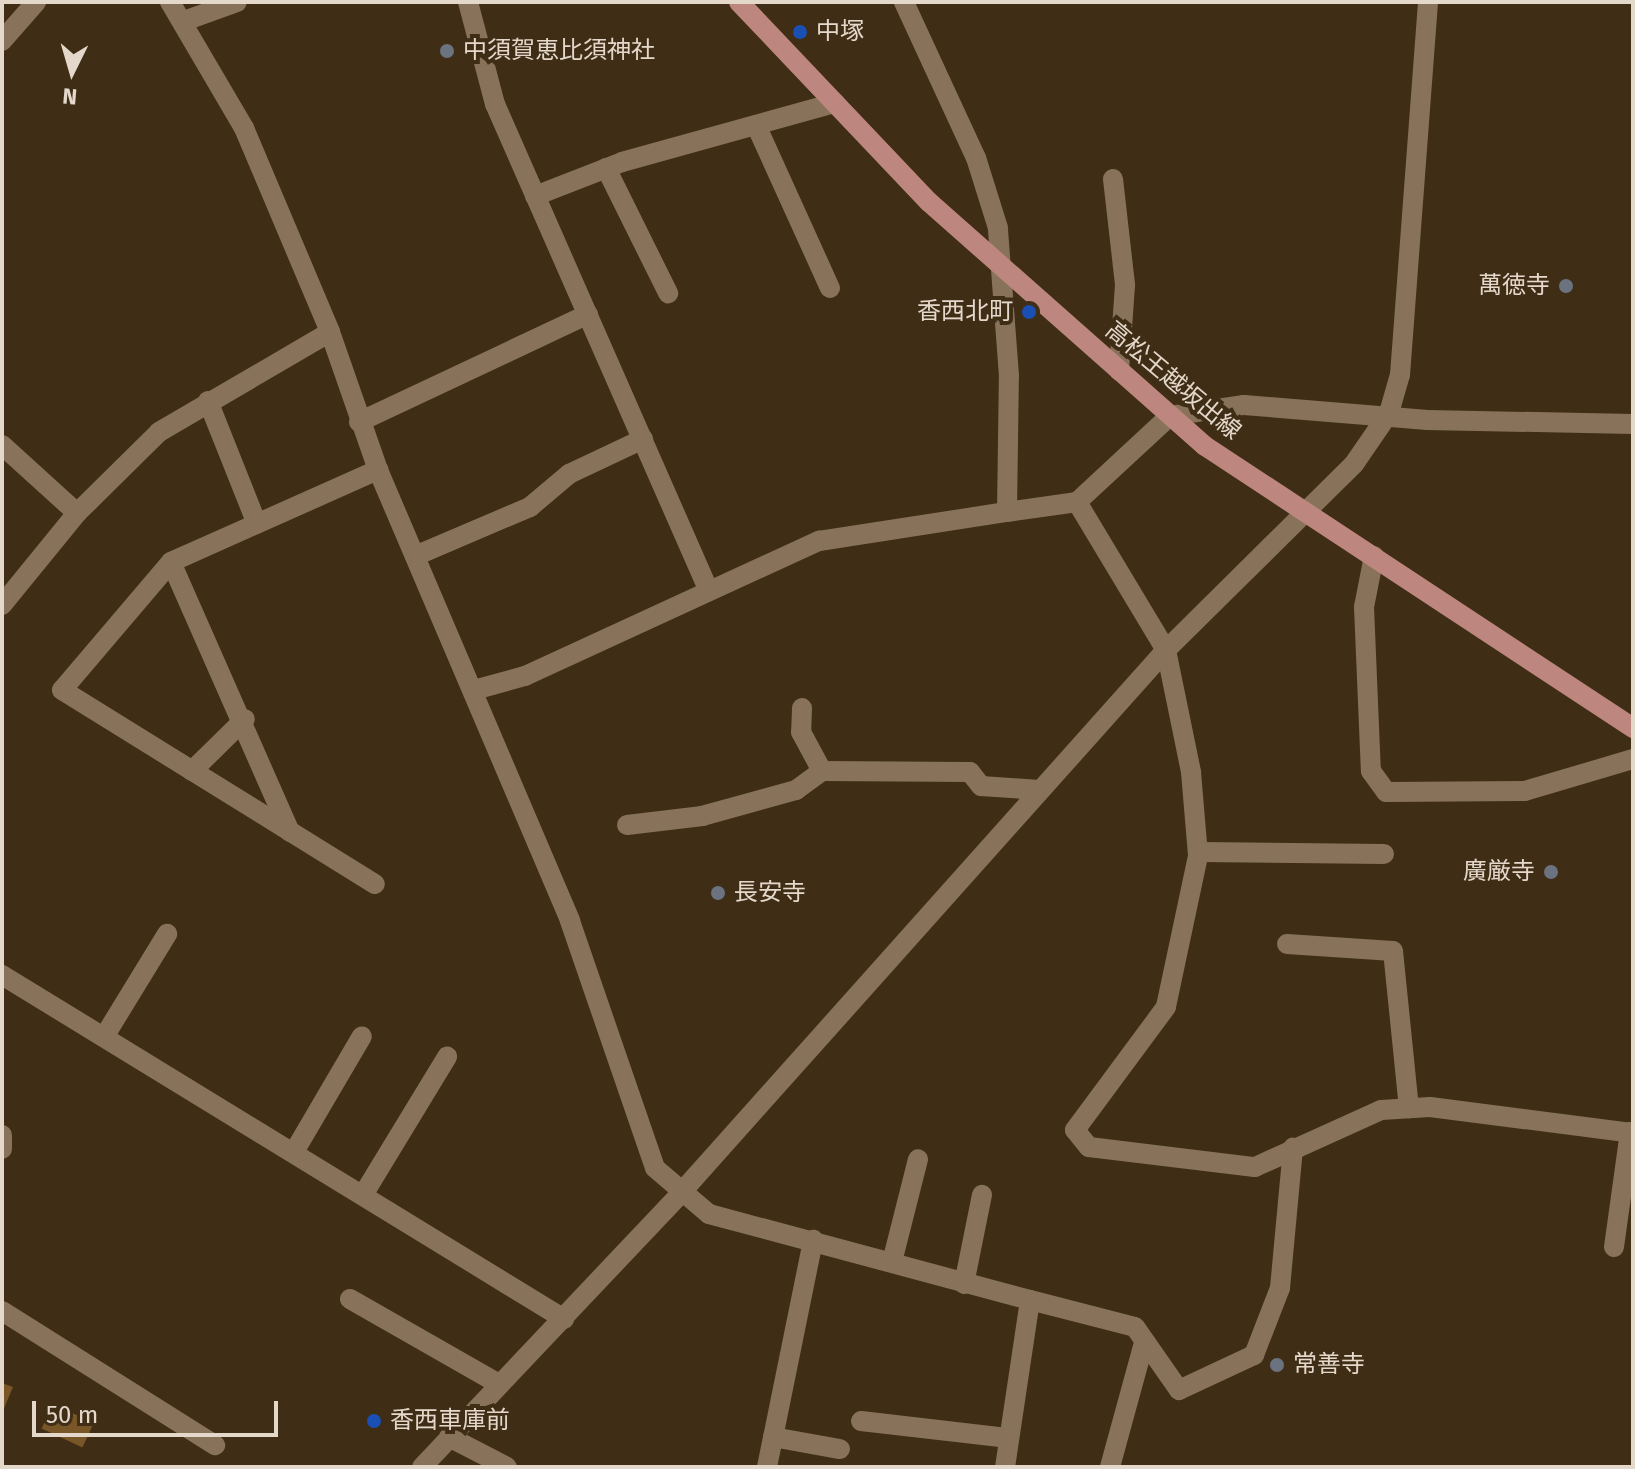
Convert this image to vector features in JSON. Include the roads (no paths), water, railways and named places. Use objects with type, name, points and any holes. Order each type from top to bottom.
[{"type":"main road","name":"高松王越坂出線","points":[[739,2],[999,267],[1170,416],[1306,512],[1633,728]]},
{"type":"street","points":[[2,41],[36,2]]},
{"type":"street","points":[[170,2],[184,21],[244,128],[330,332],[378,470],[570,921],[655,1168],[679,1195],[709,1214],[1135,1327],[1179,1390],[1254,1355],[1280,1288],[1293,1148]]},
{"type":"street","points":[[184,21],[237,2]]},
{"type":"street","points":[[468,2],[495,104],[708,589]]},
{"type":"street","points":[[904,2],[976,158],[998,228],[1009,376],[1007,512]]},
{"type":"street","points":[[422,1467],[679,1195],[1166,650],[1354,464],[1389,413],[1416,226],[1428,2]]},
{"type":"street","points":[[535,196],[606,168],[835,103]]},
{"type":"street","points":[[756,125],[830,288]]},
{"type":"street","points":[[606,168],[668,293]]},
{"type":"street","points":[[1113,179],[1125,285],[1119,371]]},
{"type":"street","points":[[359,422],[588,314]]},
{"type":"street","points":[[2,605],[77,513],[159,432],[330,332]]},
{"type":"street","points":[[208,401],[257,524]]},
{"type":"street","points":[[474,690],[525,676],[708,589],[819,541],[1077,502],[1170,416],[1244,405],[1633,424]]},
{"type":"street","points":[[415,556],[530,507],[569,474],[643,439]]},
{"type":"street","points":[[2,445],[77,513]]},
{"type":"street","points":[[375,884],[62,690],[171,562],[378,470]]},
{"type":"street","points":[[1077,502],[1166,650],[1198,852],[1166,1007],[1075,1130],[1089,1147],[1255,1167],[1381,1110],[1409,1108],[1632,1132],[1614,1247]]},
{"type":"street","points":[[1374,556],[1364,607],[1371,771],[1386,792],[1525,791],[1633,759]]},
{"type":"street","points":[[171,562],[245,719],[290,832]]},
{"type":"street","points":[[802,708],[801,732],[822,771]]},
{"type":"street","points":[[192,771],[245,719]]},
{"type":"street","points":[[627,825],[702,816],[796,790],[822,771],[970,772],[981,786],[1039,790]]},
{"type":"street","points":[[1198,852],[1384,854]]},
{"type":"street","points":[[104,1037],[167,934]]},
{"type":"street","points":[[1287,944],[1393,951],[1409,1108]]},
{"type":"street","points":[[2,975],[564,1319]]},
{"type":"street","points":[[294,1152],[362,1036]]},
{"type":"street","points":[[363,1195],[447,1057]]},
{"type":"street","points":[[2,1135],[2,1149]]},
{"type":"street","points":[[892,1262],[918,1159]]},
{"type":"street","points":[[964,1284],[982,1195]]},
{"type":"street","points":[[767,1467],[813,1240]]},
{"type":"street","points":[[350,1299],[499,1384]]},
{"type":"street","points":[[1005,1467],[1030,1300]]},
{"type":"street","points":[[2,1311],[215,1445]]},
{"type":"street","points":[[1110,1467],[1144,1343]]},
{"type":"street","points":[[861,1421],[1009,1438]]},
{"type":"street","points":[[449,1437],[507,1467]]},
{"type":"street","points":[[773,1437],[840,1449]]},
{"type":"place","name":"中塚","points":[[800,32]]},
{"type":"place","name":"中須賀恵比須神社","points":[[447,51]]},
{"type":"place","name":"萬徳寺","points":[[1566,286]]},
{"type":"place","name":"香西北町","points":[[1029,312]]},
{"type":"place","name":"廣厳寺","points":[[1551,872]]},
{"type":"place","name":"長安寺","points":[[718,893]]},
{"type":"place","name":"常善寺","points":[[1277,1365]]},
{"type":"place","name":"香西車庫前","points":[[374,1421]]}]
